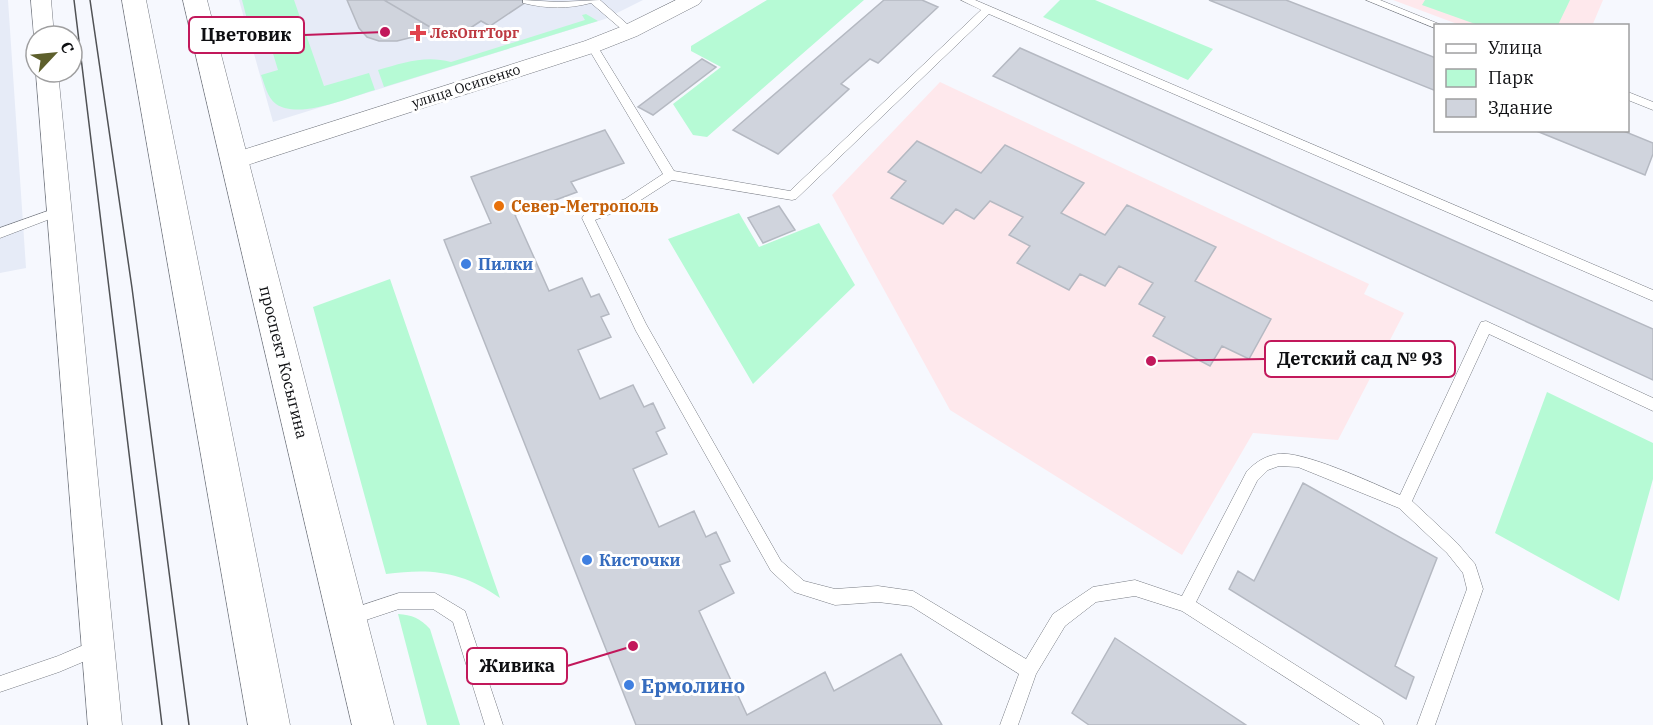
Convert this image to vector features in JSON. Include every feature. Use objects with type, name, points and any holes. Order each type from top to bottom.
[{"type":"main road","points":[[134,0],[269,725]]},
{"type":"main road","name":"проспект Косыгина","points":[[195,0],[373,725]]},
{"type":"street","points":[[41,0],[43,24]]},
{"type":"street","name":"улица Осипенко","points":[[235,161],[592,46],[630,31],[692,0]]},
{"type":"street","points":[[48,84],[105,725]]},
{"type":"lane","points":[[527,1],[548,6],[572,5],[591,0],[630,31]]},
{"type":"lane","points":[[966,0],[1653,296]]},
{"type":"lane","points":[[1371,0],[1434,24]]},
{"type":"lane","points":[[987,10],[792,196],[670,175],[629,202],[588,218],[641,327],[776,566],[800,587],[835,597],[878,594],[913,599],[1029,670]]},
{"type":"lane","points":[[592,46],[670,175]]},
{"type":"lane","points":[[1629,96],[1653,106]]},
{"type":"lane","points":[[0,233],[59,211]]},
{"type":"lane","points":[[1404,503],[1486,326],[1653,405]]},
{"type":"lane","points":[[1186,605],[1252,476],[1263,465],[1278,460],[1298,461],[1404,503],[1452,548],[1470,569],[1474,589],[1426,725]]},
{"type":"lane","points":[[1009,725],[1029,670],[1059,620],[1094,595],[1135,588],[1186,605],[1375,725]]},
{"type":"lane","points":[[347,618],[399,601],[435,601],[459,617],[494,725]]},
{"type":"lane","points":[[0,684],[59,664],[98,647]]},
{"type":"shaded area","points":[[0,0],[8,0],[26,268],[0,273]]},
{"type":"shaded area","points":[[239,0],[643,0],[605,19],[273,122]]},
{"type":"shaded area","points":[[1393,0],[1603,0],[1593,24],[1457,24]]},
{"type":"shaded area","points":[[940,82],[1369,284],[1364,294],[1404,313],[1338,440],[1253,433],[1182,555],[950,410],[832,195]]},
{"type":"green space","points":[[242,0],[294,0],[324,86],[369,73],[375,90],[325,106],[298,110],[276,104],[268,94],[261,75],[278,70],[264,24],[249,27]]},
{"type":"green space","points":[[767,0],[864,0],[707,137],[693,135],[673,104],[721,67],[691,51],[691,46]]},
{"type":"green space","points":[[1060,0],[1095,0],[1213,49],[1188,80],[1043,17]]},
{"type":"green space","points":[[1425,0],[1570,0],[1558,24],[1475,24],[1422,5]]},
{"type":"green space","points":[[586,14],[598,21],[384,87],[378,70],[432,59],[451,62],[585,20],[582,15]]},
{"type":"green space","points":[[739,213],[759,247],[819,223],[855,285],[753,384],[668,239]]},
{"type":"green space","points":[[390,279],[500,598],[472,582],[446,574],[417,571],[386,574],[313,307]]},
{"type":"green space","points":[[1547,392],[1653,443],[1653,479],[1619,601],[1495,533]]},
{"type":"green space","points":[[398,614],[416,618],[430,629],[460,725],[427,725]]},
{"type":"building","points":[[347,0],[384,0],[437,31],[397,41],[379,41],[367,37],[359,28]]},
{"type":"building","points":[[384,0],[529,0],[490,26],[481,21],[452,40]]},
{"type":"building","points":[[884,0],[922,0],[938,7],[878,63],[870,59],[841,84],[849,89],[778,154],[733,130]]},
{"type":"building","points":[[1209,0],[1286,0],[1434,57],[1434,90]]},
{"type":"building","points":[[1020,48],[1653,329],[1653,380],[993,76]]},
{"type":"building","points":[[702,59],[716,67],[653,115],[638,107]]},
{"type":"building","points":[[605,130],[624,163],[571,182],[577,192],[515,215],[549,291],[582,278],[591,297],[599,294],[609,314],[601,317],[611,337],[578,350],[600,399],[633,385],[644,407],[653,403],[665,428],[656,432],[667,454],[633,469],[659,527],[694,511],[706,537],[716,532],[730,561],[720,565],[734,593],[699,611],[747,715],[825,672],[834,691],[901,654],[942,725],[636,725],[444,240],[491,223],[471,177]]},
{"type":"building","points":[[1539,132],[1626,132],[1653,143],[1653,154],[1645,175]]},
{"type":"building","points":[[917,141],[981,173],[1005,145],[1084,183],[1061,213],[1105,235],[1127,205],[1216,247],[1195,281],[1271,319],[1249,359],[1222,346],[1210,366],[1153,336],[1165,317],[1139,304],[1153,283],[1119,266],[1105,286],[1080,274],[1069,290],[1017,263],[1030,246],[1009,235],[1023,217],[990,201],[974,219],[956,209],[943,224],[891,198],[906,181],[888,172]]},
{"type":"building","points":[[779,206],[795,230],[763,243],[748,218]]},
{"type":"building","points":[[1303,483],[1437,558],[1395,666],[1414,677],[1406,699],[1229,589],[1238,571],[1254,581]]},
{"type":"building","points":[[1115,638],[1246,725],[1089,725],[1072,713]]},
{"type":"tram line","points":[[74,0],[162,725]]},
{"type":"tram line","points":[[90,0],[132,288],[189,725]]},
{"type":"place","name":"Цветовик","points":[[385,32]]},
{"type":"place","name":"ЛекОптТорг","points":[[418,33]]},
{"type":"place","name":"Север-Метрополь","points":[[499,206]]},
{"type":"place","name":"Пилки","points":[[466,264]]},
{"type":"place","name":"Детский сад № 93","points":[[1151,361]]},
{"type":"place","name":"Кисточки","points":[[587,560]]},
{"type":"place","name":"Живика","points":[[633,646]]},
{"type":"place","name":"Ермолино","points":[[629,685]]}]
